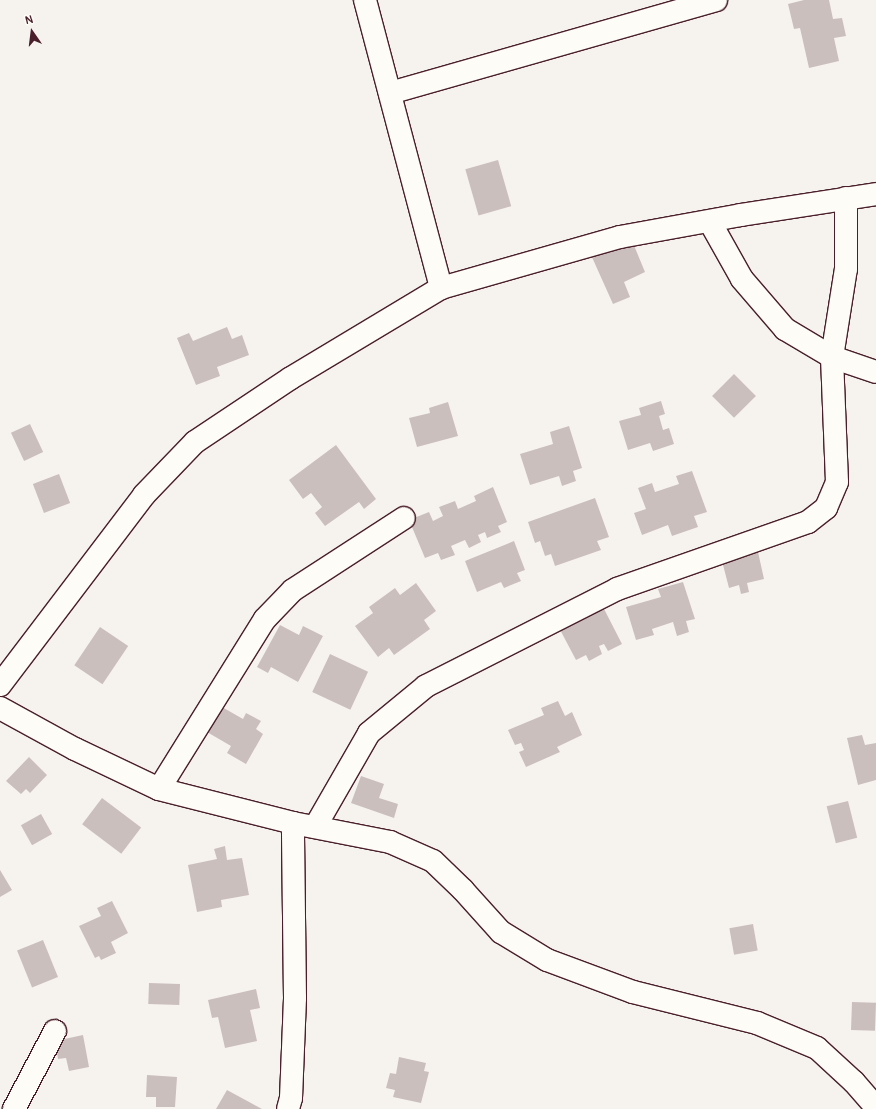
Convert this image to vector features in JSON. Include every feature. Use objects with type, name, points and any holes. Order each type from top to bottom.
[{"type":"street","points":[[365,0],[441,288]]},
{"type":"street","points":[[390,94],[716,0]]},
{"type":"street","points":[[0,685],[144,495],[195,442],[292,378],[441,288],[620,238],[741,215],[876,194]]},
{"type":"street","points":[[315,827],[369,733],[426,686],[617,588],[808,522],[826,508],[837,482],[832,357],[846,269],[846,198]]},
{"type":"street","points":[[710,222],[742,279],[785,329],[832,357],[876,372]]},
{"type":"street","points":[[159,789],[265,619],[294,590],[404,518]]},
{"type":"street","points":[[0,708],[75,749],[159,789],[293,823],[390,842],[433,861],[463,890],[501,932],[547,960],[633,992],[757,1023],[816,1048],[854,1082],[876,1107]]},
{"type":"street","points":[[288,1109],[291,1098],[295,998],[293,823]]},
{"type":"street","points":[[14,1109],[55,1031]]},
{"type":"building","points":[[804,0],[829,0],[833,19],[842,18],[846,36],[834,38],[839,61],[809,68],[800,28],[794,29],[788,4]]},
{"type":"building","points":[[498,160],[511,206],[479,216],[465,169]]},
{"type":"building","points":[[633,243],[645,272],[624,282],[630,297],[613,304],[591,255],[607,248],[609,253]]},
{"type":"building","points":[[227,327],[232,339],[242,335],[249,355],[217,367],[220,376],[196,385],[177,338],[189,333],[193,341]]},
{"type":"building","points":[[734,374],[756,396],[734,418],[712,396]]},
{"type":"building","points":[[661,401],[665,414],[659,416],[663,430],[669,428],[674,444],[653,451],[650,443],[628,450],[619,421],[641,415],[639,408]]},
{"type":"building","points":[[448,402],[458,436],[417,447],[409,418],[430,413],[429,408]]},
{"type":"building","points":[[30,424],[43,452],[24,461],[11,433]]},
{"type":"building","points":[[569,426],[582,468],[573,471],[576,481],[562,486],[559,476],[530,485],[520,454],[553,444],[550,432]]},
{"type":"building","points":[[336,445],[376,499],[364,509],[359,502],[325,526],[315,513],[322,507],[311,493],[303,499],[289,480]]},
{"type":"building","points":[[692,471],[707,512],[694,516],[698,527],[672,536],[668,525],[642,535],[634,513],[646,509],[638,488],[652,483],[655,492],[679,484],[676,476]]},
{"type":"building","points":[[59,474],[70,503],[44,513],[33,484]]},
{"type":"building","points":[[493,487],[507,522],[498,526],[501,532],[487,538],[485,532],[478,535],[481,542],[469,548],[465,540],[451,546],[455,555],[441,560],[438,553],[425,558],[409,520],[429,512],[433,521],[443,516],[439,507],[455,501],[458,509],[476,501],[474,496]]},
{"type":"building","points":[[595,498],[609,537],[597,541],[601,550],[555,566],[551,554],[545,556],[540,541],[535,543],[528,522]]},
{"type":"building","points":[[514,541],[525,570],[517,573],[521,581],[504,588],[501,582],[477,592],[465,561]]},
{"type":"building","points":[[758,552],[764,579],[747,583],[749,592],[741,594],[739,585],[729,588],[722,561]]},
{"type":"building","points":[[683,582],[695,619],[686,621],[689,632],[677,636],[673,622],[652,629],[654,635],[636,640],[626,607],[661,597],[658,589]]},
{"type":"building","points":[[416,583],[436,611],[424,620],[430,629],[394,655],[389,648],[378,657],[355,626],[373,613],[369,607],[395,588],[400,595]]},
{"type":"building","points":[[603,607],[622,644],[608,651],[604,644],[599,646],[602,654],[589,661],[586,655],[576,660],[557,624]]},
{"type":"building","points":[[280,625],[299,635],[303,626],[323,636],[298,682],[271,667],[268,673],[257,667]]},
{"type":"building","points":[[100,627],[128,646],[102,684],[74,665]]},
{"type":"building","points":[[330,654],[368,672],[350,710],[312,692]]},
{"type":"building","points":[[558,701],[565,716],[572,712],[582,735],[557,747],[560,752],[526,767],[519,752],[524,750],[521,743],[515,745],[508,730],[544,715],[541,708]]},
{"type":"building","points":[[222,707],[243,719],[246,713],[261,721],[256,729],[263,734],[246,764],[227,753],[231,746],[207,732]]},
{"type":"building","points":[[862,735],[865,745],[876,743],[876,780],[858,785],[847,738]]},
{"type":"building","points":[[29,757],[47,775],[30,793],[26,789],[21,794],[6,781]]},
{"type":"building","points":[[361,776],[384,784],[379,798],[398,804],[394,818],[351,803]]},
{"type":"building","points":[[102,798],[141,827],[121,854],[82,824]]},
{"type":"building","points":[[848,801],[857,838],[836,843],[827,806]]},
{"type":"building","points":[[41,814],[52,834],[32,845],[21,825]]},
{"type":"building","points":[[225,846],[227,860],[242,858],[249,895],[221,900],[222,907],[197,912],[188,865],[217,859],[214,849]]},
{"type":"building","points":[[0,870],[12,890],[0,897]]},
{"type":"building","points":[[112,901],[128,933],[111,942],[116,953],[101,960],[99,956],[95,958],[79,926],[101,916],[97,908]]},
{"type":"building","points":[[753,924],[758,951],[734,955],[729,928]]},
{"type":"building","points":[[43,940],[58,977],[32,988],[17,950]]},
{"type":"building","points":[[149,983],[180,984],[179,1005],[148,1004]]},
{"type":"building","points":[[256,989],[260,1008],[250,1010],[257,1041],[225,1048],[218,1017],[212,1018],[208,1000]]},
{"type":"building","points":[[852,1002],[876,1003],[875,1031],[851,1030]]},
{"type":"building","points":[[83,1035],[89,1067],[69,1071],[66,1058],[58,1059],[55,1041]]},
{"type":"building","points":[[399,1057],[426,1063],[424,1071],[429,1072],[421,1103],[393,1097],[395,1090],[386,1088],[390,1073],[396,1074]]},
{"type":"building","points":[[147,1075],[177,1077],[175,1107],[156,1107],[156,1097],[146,1097]]},
{"type":"building","points":[[227,1090],[262,1109],[216,1109]]}]
